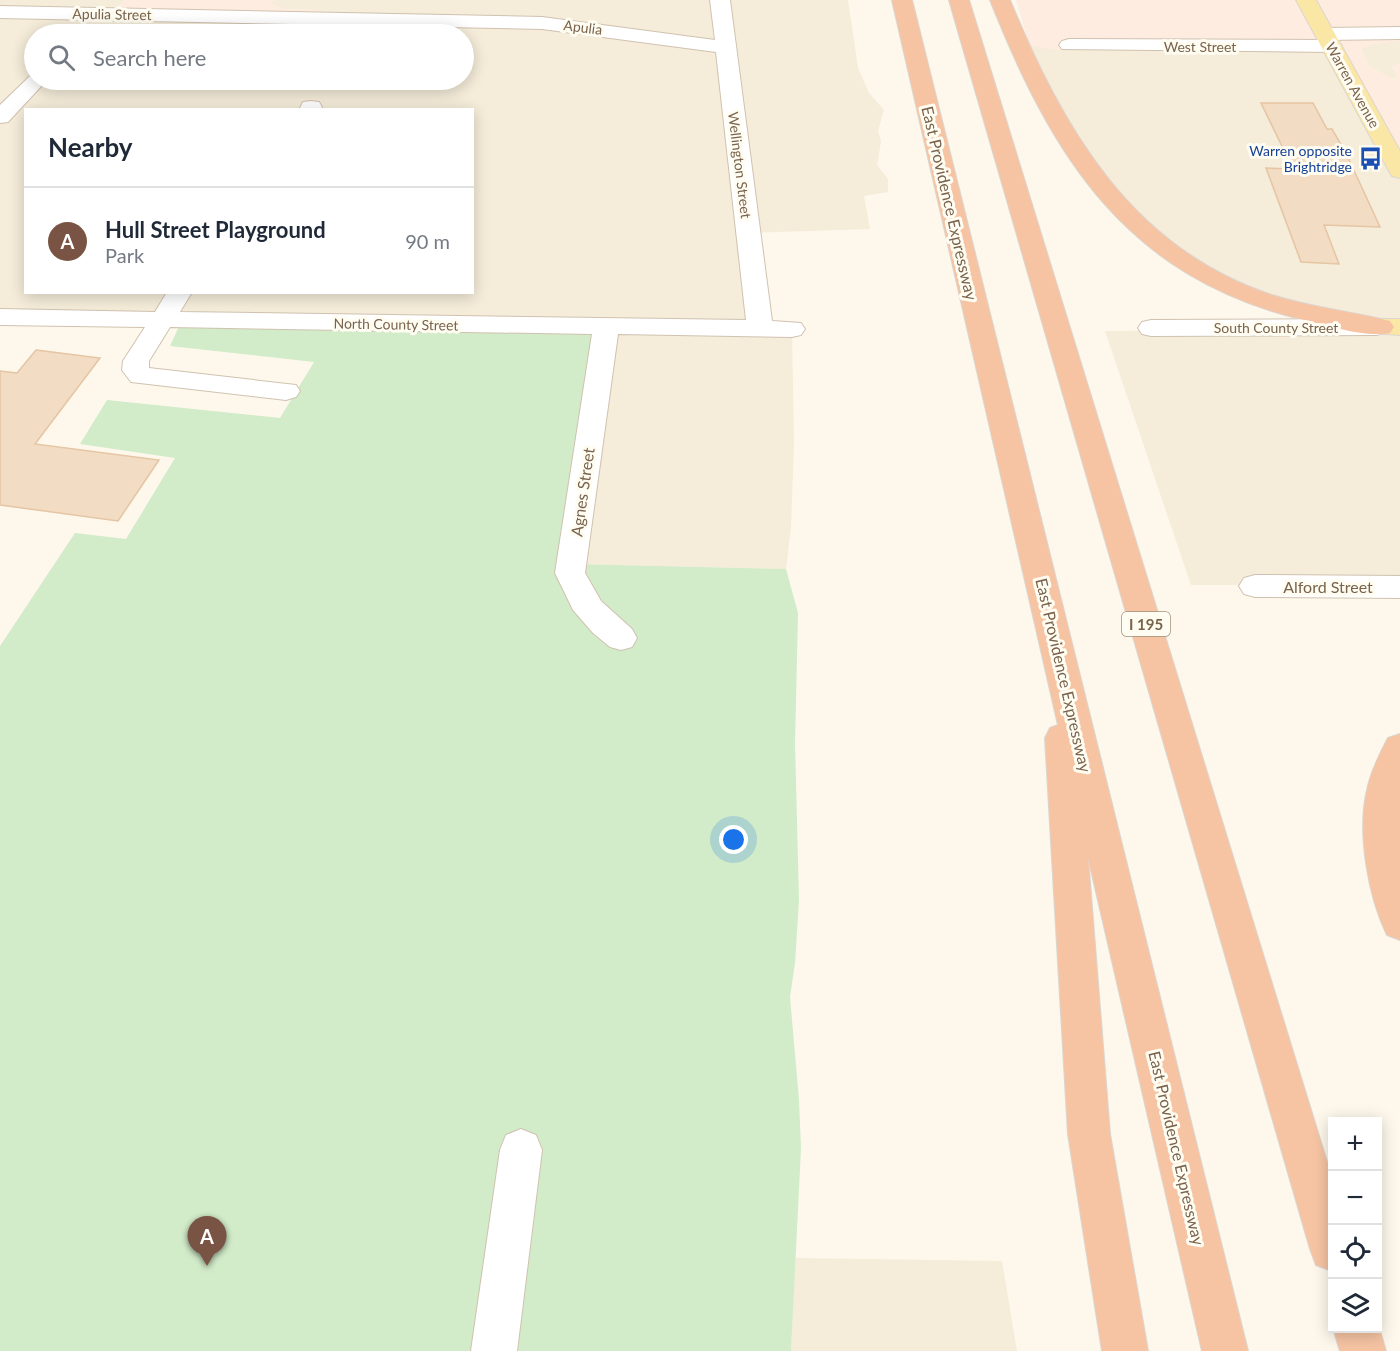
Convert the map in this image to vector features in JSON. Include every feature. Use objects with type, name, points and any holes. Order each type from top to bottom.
[{"type":"highway","name":"East Providence Expressway","points":[[902,0],[1225,1351]]},
{"type":"highway","name":"I 195","points":[[958,0],[1328,1235]]},
{"type":"highway","points":[[1000,0],[1031,74],[1054,116],[1098,178],[1155,239],[1188,265],[1257,298],[1310,314],[1390,327]]},
{"type":"highway","points":[[1056,643],[1089,1134],[1125,1351]]},
{"type":"highway","points":[[1400,748],[1386,779],[1381,807],[1382,841],[1400,923]]},
{"type":"highway","points":[[1357,1333],[1363,1351]]},
{"type":"main road","name":"Warren Avenue","points":[[1306,0],[1400,171]]},
{"type":"street","points":[[92,24],[117,0]]},
{"type":"street","points":[[266,17],[278,0]]},
{"type":"street","name":"Wellington Street","points":[[720,0],[760,330]]},
{"type":"street","name":"Apulia Street","points":[[0,12],[440,20]]},
{"type":"street","name":"Apulia","points":[[440,20],[542,23],[725,47]]},
{"type":"street","name":"West Street","points":[[1069,45],[1329,40],[1400,33]]},
{"type":"street","points":[[0,117],[27,90]]},
{"type":"street","points":[[179,294],[136,361],[135,370],[140,376],[286,391]]},
{"type":"street","name":"North County Street","points":[[0,317],[792,330]]},
{"type":"street","name":"Agnes Street","points":[[606,327],[570,573],[578,596],[603,626],[621,638]]},
{"type":"street","name":"South County Street","points":[[1151,328],[1390,327]]},
{"type":"street","name":"Alford Street","points":[[1255,586],[1400,586]]},
{"type":"street","points":[[494,1351],[521,1150]]},
{"type":"shaded area","points":[[0,0],[125,0],[111,14],[320,12],[282,9],[269,1],[278,0],[848,0],[858,68],[869,93],[884,110],[878,131],[881,141],[877,165],[888,179],[888,192],[864,196],[870,229],[749,233],[760,329],[792,329],[794,446],[791,527],[786,569],[571,564],[617,330],[0,319]]},
{"type":"shaded area","points":[[125,0],[278,0],[270,1],[274,6],[282,9],[321,12],[308,18],[110,15]]},
{"type":"shaded area","points":[[1016,0],[1400,0],[1400,41],[1369,45],[1361,50],[1369,66],[1388,77],[1398,79],[1392,66],[1400,64],[1400,153],[1344,51],[1073,46],[1062,50],[1049,49],[1029,45]]},
{"type":"shaded area","points":[[1388,41],[1400,41],[1400,64],[1392,66],[1398,79],[1388,77],[1369,66],[1361,49]]},
{"type":"shaded area","points":[[1029,45],[1062,50],[1072,46],[1337,48],[1400,153],[1400,318],[1365,320],[1258,294],[1198,264],[1130,208],[1065,123]]},
{"type":"shaded area","points":[[1400,329],[1400,585],[1191,585],[1105,331]]},
{"type":"shaded area","points":[[795,1258],[1002,1261],[1017,1351],[791,1351]]},
{"type":"green space","points":[[182,320],[610,327],[571,564],[786,569],[798,613],[795,743],[799,900],[795,963],[790,997],[801,1148],[791,1351],[0,1351],[0,646],[75,533],[126,539],[175,458],[80,444],[107,400],[280,418],[314,362],[170,346]]},
{"type":"building","points":[[1261,103],[1313,103],[1327,129],[1332,129],[1346,153],[1380,227],[1324,225],[1339,264],[1301,262],[1266,168],[1293,169]]},
{"type":"building","points":[[36,350],[100,358],[35,444],[159,460],[118,521],[0,505],[0,371],[17,373]]},
{"type":"place","name":"Warren opposite Brightridge","points":[[1370,158]]},
{"type":"place","name":"Hull Street Playground","points":[[207,1266]]}]
